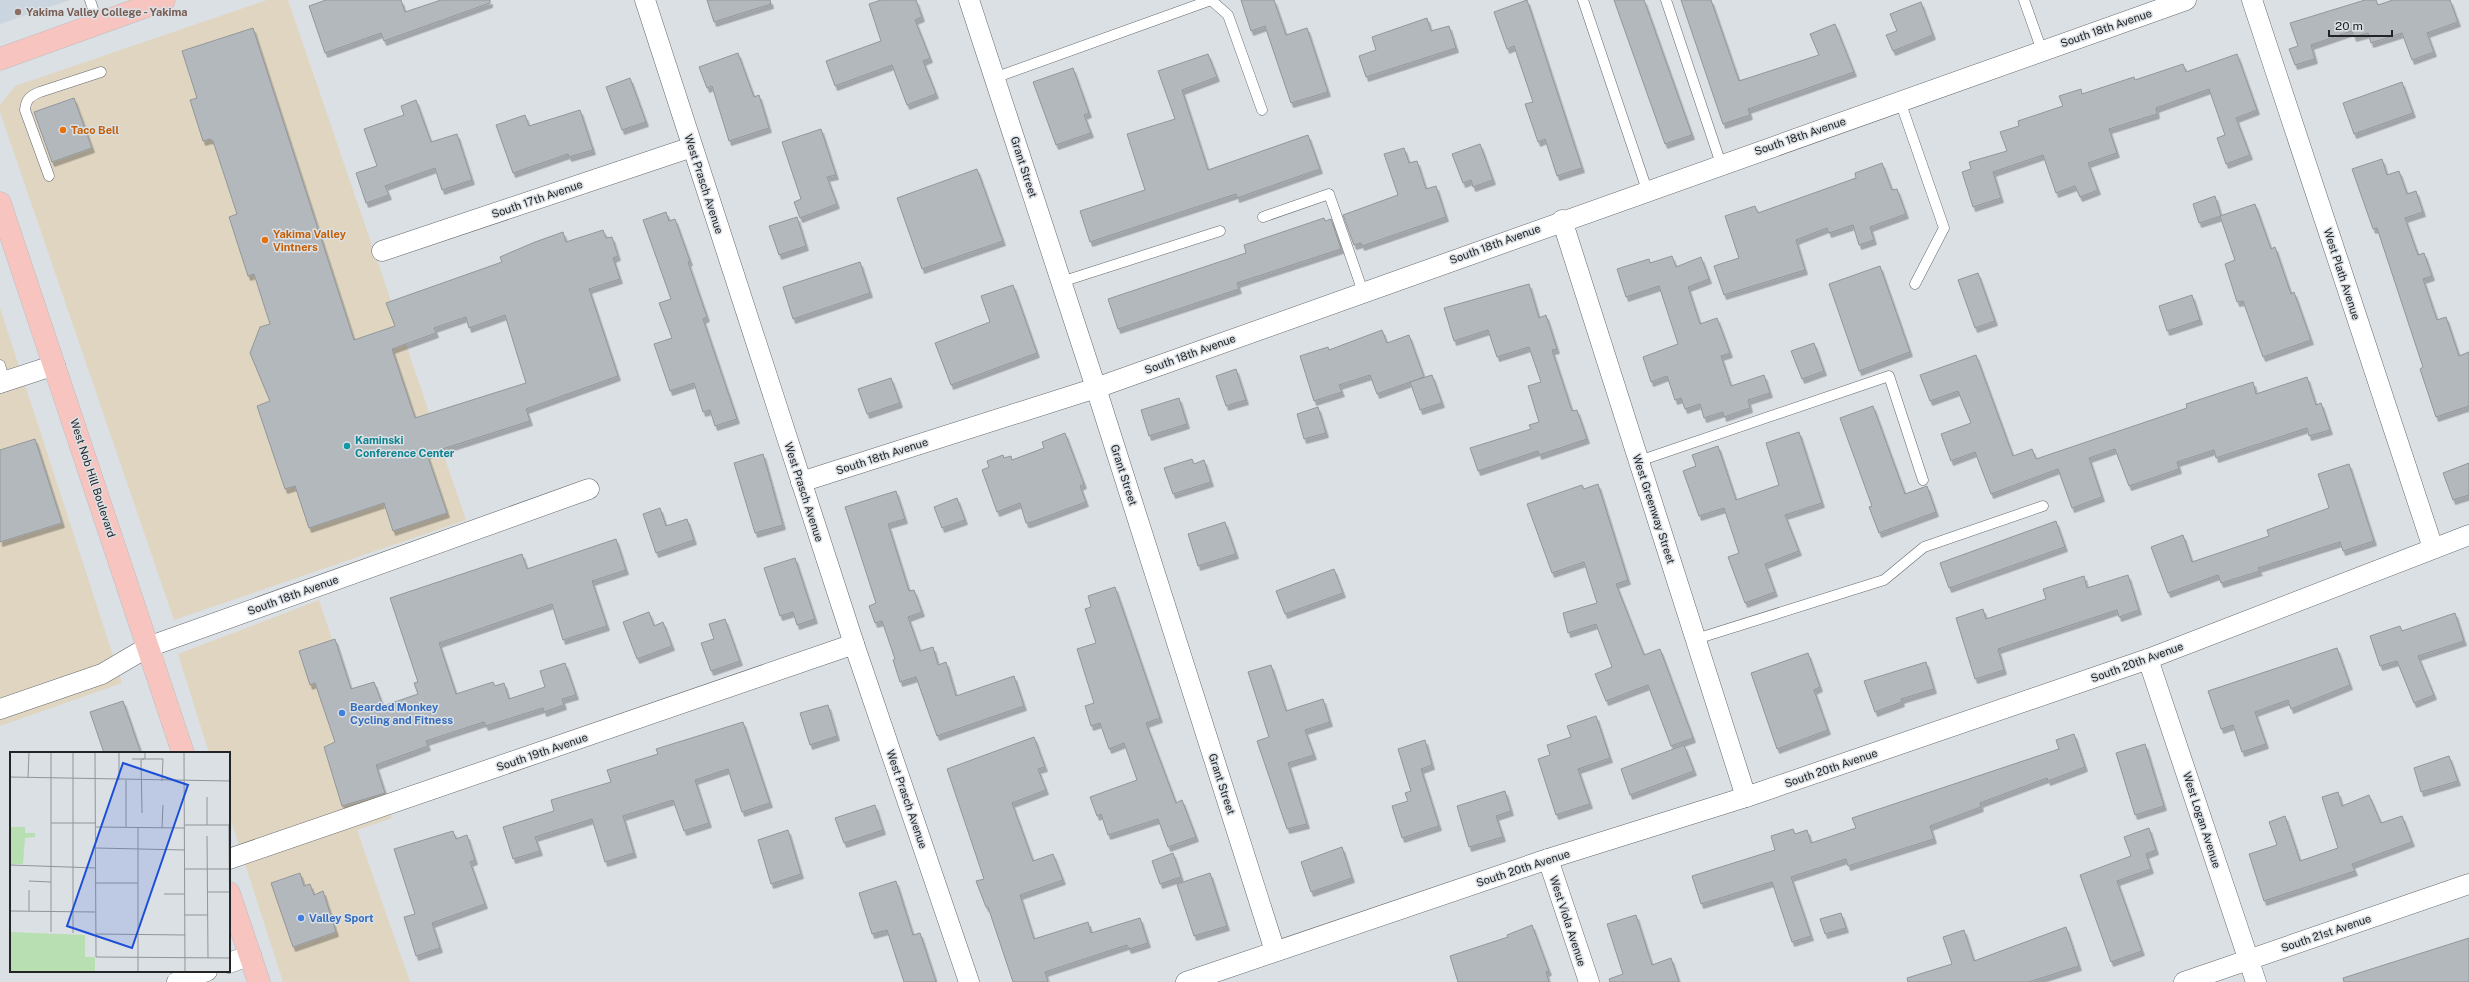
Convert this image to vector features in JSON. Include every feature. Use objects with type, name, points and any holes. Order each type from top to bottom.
[{"type":"main road","points":[[0,59],[164,0]]},
{"type":"main road","name":"West Nob Hill Boulevard","points":[[1,203],[183,752]]},
{"type":"main road","points":[[230,896],[259,982]]},
{"type":"street","name":"West Prasch Avenue","points":[[645,0],[854,644],[968,982]]},
{"type":"street","name":"Grant Street","points":[[969,0],[1062,282],[1275,951]]},
{"type":"street","name":"South 18th Avenue","points":[[801,482],[1096,388],[1562,220],[2186,0]]},
{"type":"street","name":"West Plath Avenue","points":[[2252,0],[2433,548]]},
{"type":"street","name":"South 17th Avenue","points":[[382,251],[692,146]]},
{"type":"street","name":"West Greenway Street","points":[[1562,220],[1746,797]]},
{"type":"street","points":[[2,377],[55,365]]},
{"type":"street","name":"South 18th Avenue","points":[[0,709],[102,674],[148,646],[589,490]]},
{"type":"street","name":"South 20th Avenue","points":[[1186,982],[1548,859],[1746,797],[2148,659],[2433,548],[2469,536]]},
{"type":"street","name":"South 19th Avenue","points":[[230,859],[854,644]]},
{"type":"street","name":"West Logan Avenue","points":[[2148,659],[2256,982]]},
{"type":"street","name":"West Viola Avenue","points":[[1548,859],[1589,982]]},
{"type":"street","name":"South 21st Avenue","points":[[2184,982],[2469,884]]},
{"type":"street","points":[[230,963],[251,956]]},
{"type":"street","points":[[177,982],[204,972]]},
{"type":"lane","points":[[90,0],[98,24]]},
{"type":"lane","points":[[994,78],[1211,0],[1228,15],[1262,110]]},
{"type":"lane","points":[[1584,0],[1647,190]]},
{"type":"lane","points":[[1666,0],[1721,164]]},
{"type":"lane","points":[[2024,0],[2042,51]]},
{"type":"lane","points":[[48,176],[25,110],[26,101],[36,93],[101,72]]},
{"type":"lane","points":[[1900,101],[1944,228],[1915,284]]},
{"type":"lane","points":[[1263,217],[1329,194],[1363,292]]},
{"type":"lane","points":[[1062,282],[1220,231]]},
{"type":"lane","points":[[1639,461],[1889,376],[1923,480]]},
{"type":"lane","points":[[1696,639],[1884,580],[1924,547],[2043,506]]},
{"type":"shaded area","name":"Yakima Valley College - Yakima","points":[[0,0],[70,0],[0,24]]},
{"type":"shaded area","points":[[267,0],[288,0],[466,520],[174,620],[0,112],[0,105],[15,86]]},
{"type":"shaded area","points":[[0,308],[122,683],[0,726]]},
{"type":"shaded area","points":[[319,600],[392,818],[357,830],[410,982],[283,982],[230,817],[230,752],[209,752],[178,654]]},
{"type":"building","points":[[326,0],[401,0],[405,12],[441,0],[490,0],[490,3],[384,41],[381,33],[325,53],[309,6]]},
{"type":"building","points":[[707,0],[770,0],[771,4],[714,22]]},
{"type":"building","points":[[881,0],[916,0],[922,17],[915,20],[930,58],[923,61],[936,94],[907,105],[892,65],[835,86],[826,61],[881,41],[869,4]]},
{"type":"building","points":[[1241,0],[1274,0],[1286,35],[1307,28],[1328,92],[1291,103],[1265,26],[1251,31]]},
{"type":"building","points":[[1527,0],[1582,168],[1557,176],[1545,139],[1538,142],[1525,104],[1533,102],[1514,46],[1507,49],[1494,12]]},
{"type":"building","points":[[1614,0],[1644,0],[1692,135],[1665,144]]},
{"type":"building","points":[[1681,0],[1711,0],[1739,81],[1819,55],[1810,34],[1835,24],[1854,72],[1748,109],[1750,115],[1723,124]]},
{"type":"building","points":[[2365,0],[2376,0],[2378,5],[2393,0],[2450,0],[2458,22],[2427,33],[2434,52],[2412,60],[2402,33],[2371,43],[2368,33],[2354,37],[2352,31],[2311,45],[2315,59],[2295,65],[2289,49],[2298,46],[2290,23]]},
{"type":"building","points":[[1921,2],[1933,35],[1893,51],[1886,35],[1897,31],[1890,14]]},
{"type":"building","points":[[1427,18],[1431,31],[1449,26],[1456,48],[1366,77],[1359,56],[1376,50],[1372,37]]},
{"type":"building","points":[[253,28],[354,340],[395,326],[386,303],[502,262],[500,257],[563,232],[566,242],[603,230],[606,238],[612,237],[618,256],[613,258],[620,279],[589,289],[618,376],[526,409],[530,421],[427,454],[447,513],[393,531],[384,503],[309,528],[295,486],[285,489],[257,406],[270,401],[250,353],[260,327],[270,324],[254,274],[248,276],[229,217],[237,214],[213,141],[210,139],[203,141],[190,100],[197,98],[182,51]],"holes":[[[505,315],[526,383],[415,418],[392,349],[436,333],[434,328],[466,317],[469,328]]]},
{"type":"building","points":[[738,53],[754,97],[759,95],[769,128],[729,141],[712,86],[707,88],[699,67]]},
{"type":"building","points":[[1208,54],[1217,77],[1182,90],[1208,170],[1308,135],[1320,169],[1237,198],[1236,194],[1090,242],[1080,211],[1145,190],[1127,134],[1175,119],[1158,71]]},
{"type":"building","points":[[2237,54],[2257,110],[2236,118],[2250,155],[2226,164],[2217,138],[2225,135],[2209,89],[2156,108],[2157,114],[2109,129],[2117,153],[2088,163],[2098,190],[2080,197],[2075,186],[2056,193],[2043,155],[1993,172],[2001,198],[1973,207],[1962,172],[1971,169],[1969,162],[2007,151],[2000,132],[2019,126],[2018,121],[2063,106],[2059,96],[2081,89],[2082,94],[2134,77],[2135,80],[2183,64],[2186,72]]},
{"type":"building","points":[[1073,68],[1089,113],[1084,115],[1091,133],[1056,145],[1033,82]]},
{"type":"building","points":[[630,78],[646,122],[622,130],[606,87]]},
{"type":"building","points":[[2402,82],[2413,113],[2354,134],[2343,103]]},
{"type":"building","name":"Taco Bell","points":[[74,98],[92,148],[52,162],[34,112]]},
{"type":"building","points":[[416,100],[431,142],[457,134],[472,180],[442,190],[435,168],[385,186],[389,195],[366,203],[356,173],[377,166],[364,129],[404,115],[401,106]]},
{"type":"building","points":[[580,110],[593,150],[569,157],[568,154],[513,173],[496,125],[525,115],[529,126]]},
{"type":"building","points":[[821,129],[836,175],[827,177],[837,204],[800,218],[794,202],[801,199],[782,142]]},
{"type":"building","points":[[1480,144],[1493,180],[1473,187],[1471,180],[1463,183],[1452,154]]},
{"type":"building","points":[[1404,148],[1409,163],[1417,161],[1426,189],[1436,186],[1446,217],[1362,246],[1361,243],[1354,245],[1343,215],[1398,195],[1384,154]]},
{"type":"building","points":[[2382,159],[2387,175],[2399,171],[2407,194],[2416,191],[2423,212],[2405,218],[2418,255],[2424,253],[2432,276],[2423,279],[2437,320],[2446,317],[2459,356],[2469,352],[2469,406],[2436,417],[2420,369],[2423,367],[2377,228],[2373,229],[2352,169]]},
{"type":"building","points":[[1882,163],[1892,190],[1897,189],[1906,214],[1870,227],[1874,240],[1859,245],[1853,225],[1829,233],[1827,228],[1796,240],[1805,270],[1724,295],[1714,266],[1739,258],[1725,216],[1755,206],[1758,213],[1856,178],[1855,173]]},
{"type":"building","points":[[977,169],[1003,241],[922,269],[897,198]]},
{"type":"building","points":[[2215,196],[2221,216],[2199,223],[2193,204]]},
{"type":"building","points":[[2255,204],[2271,249],[2275,247],[2291,294],[2294,292],[2311,340],[2263,357],[2243,301],[2237,302],[2225,264],[2235,260],[2220,216]]},
{"type":"building","points":[[666,212],[669,221],[675,219],[690,261],[688,262],[707,317],[703,319],[737,419],[715,426],[710,410],[703,412],[694,383],[670,391],[654,344],[672,338],[659,303],[671,299],[643,220]]},
{"type":"building","points":[[797,217],[806,246],[779,255],[769,226]]},
{"type":"building","points":[[1324,218],[1325,221],[1331,219],[1341,249],[1237,283],[1239,289],[1118,329],[1108,299],[1246,253],[1244,245]]},
{"type":"building","points":[[1672,256],[1676,267],[1701,257],[1709,279],[1688,287],[1700,324],[1717,318],[1730,353],[1721,356],[1731,386],[1764,375],[1770,393],[1748,400],[1750,408],[1724,417],[1723,412],[1704,418],[1700,404],[1685,409],[1681,398],[1675,400],[1667,376],[1651,382],[1643,357],[1678,344],[1659,286],[1626,297],[1617,269],[1649,259],[1650,263]]},
{"type":"building","points":[[860,262],[870,293],[793,319],[783,287]]},
{"type":"building","points":[[1880,266],[1910,352],[1859,371],[1829,284]]},
{"type":"building","points":[[1978,273],[1995,321],[1975,328],[1958,280]]},
{"type":"building","points":[[1529,284],[1539,318],[1546,315],[1557,349],[1552,350],[1572,411],[1577,410],[1587,439],[1539,455],[1538,451],[1478,471],[1470,448],[1531,429],[1529,425],[1539,422],[1528,386],[1541,382],[1529,347],[1497,357],[1488,330],[1454,341],[1444,308]]},
{"type":"building","points":[[1013,285],[1037,353],[951,385],[935,343],[990,322],[981,296]]},
{"type":"building","points":[[2192,295],[2200,320],[2167,331],[2159,306]]},
{"type":"building","points":[[1382,330],[1387,343],[1409,335],[1424,377],[1377,394],[1370,375],[1339,385],[1342,392],[1314,401],[1300,356],[1328,347],[1329,350]]},
{"type":"building","points":[[1814,343],[1824,371],[1802,379],[1791,351]]},
{"type":"building","points":[[1976,355],[2013,456],[2032,449],[2036,459],[2187,408],[2186,404],[2253,382],[2256,394],[2307,377],[2316,405],[2321,403],[2330,430],[2309,436],[2307,428],[2216,458],[2214,450],[2177,462],[2179,469],[2129,486],[2115,449],[2089,458],[2102,497],[2072,508],[2058,469],[1991,494],[1975,452],[1951,461],[1941,434],[1971,423],[1958,391],[1930,401],[1920,375]]},
{"type":"building","points":[[1236,369],[1246,400],[1226,406],[1216,376]]},
{"type":"building","points":[[1432,375],[1442,403],[1420,410],[1410,382]]},
{"type":"building","points":[[891,378],[900,403],[867,414],[858,389]]},
{"type":"building","points":[[1179,398],[1187,424],[1149,436],[1141,410]]},
{"type":"building","points":[[1873,406],[1905,494],[1927,486],[1936,512],[1879,533],[1869,507],[1872,506],[1840,418]]},
{"type":"building","points":[[1318,407],[1326,433],[1304,439],[1297,414]]},
{"type":"building","points":[[1799,432],[1822,503],[1785,515],[1799,551],[1765,564],[1775,592],[1745,603],[1728,557],[1739,553],[1724,508],[1699,516],[1683,471],[1696,466],[1692,455],[1718,446],[1736,500],[1779,485],[1766,443]]},
{"type":"building","points":[[1065,433],[1084,484],[1080,486],[1086,502],[1029,523],[1026,523],[1020,503],[997,512],[982,470],[989,467],[987,461],[1003,455],[1004,458],[1011,456],[1012,460],[1044,448],[1042,442]]},
{"type":"building","points":[[35,439],[62,523],[0,542],[0,450]]},
{"type":"building","points":[[763,454],[783,525],[755,533],[734,463]]},
{"type":"building","points":[[1192,459],[1194,464],[1204,460],[1211,482],[1173,494],[1164,468]]},
{"type":"building","points":[[2469,463],[2469,495],[2453,500],[2443,473]]},
{"type":"building","points":[[2349,464],[2374,541],[2343,551],[2340,542],[2258,568],[2260,571],[2221,583],[2218,575],[2168,593],[2151,547],[2183,535],[2192,562],[2269,536],[2267,530],[2329,508],[2318,474]]},
{"type":"building","points":[[1598,484],[1628,580],[1616,584],[1644,655],[1660,649],[1693,738],[1671,746],[1648,685],[1606,701],[1595,674],[1612,667],[1596,624],[1568,633],[1563,613],[1597,603],[1584,562],[1552,573],[1527,504],[1582,485],[1584,489]]},
{"type":"building","points":[[896,491],[905,519],[888,524],[909,591],[914,590],[922,612],[908,617],[920,651],[933,647],[938,665],[946,662],[956,696],[1014,676],[1024,706],[937,736],[916,677],[900,682],[893,660],[895,659],[882,621],[875,623],[869,606],[876,603],[845,507]]},
{"type":"building","points":[[957,498],[965,520],[942,528],[934,507]]},
{"type":"building","points":[[660,508],[666,526],[687,519],[694,540],[656,553],[643,514]]},
{"type":"building","points":[[2056,521],[2065,547],[1949,588],[1940,563]]},
{"type":"building","points":[[1225,522],[1236,554],[1198,566],[1188,534]]},
{"type":"building","points":[[616,539],[626,570],[592,581],[607,626],[563,640],[552,604],[439,643],[456,694],[493,682],[495,686],[504,683],[509,699],[545,687],[540,671],[565,663],[576,695],[562,699],[564,705],[544,712],[543,708],[486,726],[484,722],[426,741],[428,746],[376,765],[385,793],[342,806],[324,747],[335,742],[315,683],[310,685],[299,651],[335,639],[351,689],[374,682],[383,706],[418,694],[414,683],[418,682],[390,598],[522,554],[527,569]]},
{"type":"building","points":[[795,558],[815,619],[797,625],[793,612],[780,616],[764,568]]},
{"type":"building","points":[[1334,569],[1343,593],[1285,614],[1276,591]]},
{"type":"building","points":[[2128,575],[2139,610],[2119,617],[2117,610],[1998,649],[2004,670],[1975,679],[1956,618],[1983,609],[1986,619],[2046,599],[2043,589],[2084,576],[2087,588]]},
{"type":"building","points":[[1115,587],[1160,718],[1146,723],[1176,803],[1182,800],[1196,837],[1168,847],[1158,819],[1108,835],[1101,814],[1097,816],[1090,797],[1137,780],[1124,743],[1109,749],[1100,723],[1091,726],[1085,706],[1094,703],[1077,649],[1096,643],[1085,609],[1091,607],[1088,596]]},
{"type":"building","points":[[649,612],[654,626],[663,622],[672,646],[637,659],[623,622]]},
{"type":"building","points":[[2455,613],[2464,641],[2418,656],[2434,695],[2414,703],[2397,661],[2380,666],[2370,636],[2400,626],[2402,631]]},
{"type":"building","points":[[725,619],[740,661],[711,671],[701,643],[714,639],[709,624]]},
{"type":"building","points":[[2337,648],[2350,685],[2291,709],[2288,700],[2255,712],[2266,744],[2242,752],[2233,725],[2221,729],[2208,691]]},
{"type":"building","points":[[1808,653],[1820,687],[1814,690],[1828,730],[1777,749],[1751,673]]},
{"type":"building","points":[[1926,662],[1934,689],[1901,699],[1902,702],[1875,712],[1864,681]]},
{"type":"building","points":[[1271,665],[1286,711],[1323,699],[1330,722],[1305,730],[1314,755],[1288,763],[1307,824],[1287,829],[1257,741],[1269,737],[1248,672]]},
{"type":"building","points":[[123,701],[141,752],[104,752],[90,712]]},
{"type":"building","points":[[828,705],[837,736],[810,745],[800,713]]},
{"type":"building","points":[[1596,716],[1610,758],[1578,769],[1590,804],[1556,815],[1538,759],[1550,755],[1547,745],[1571,737],[1567,726]]},
{"type":"building","points":[[743,722],[770,803],[742,812],[728,769],[695,780],[709,823],[684,831],[673,800],[623,816],[634,853],[605,862],[592,819],[535,837],[540,851],[513,859],[503,827],[554,811],[551,800],[611,782],[607,770],[658,754],[656,749]]},
{"type":"building","points":[[2074,734],[2085,767],[2048,781],[2047,778],[1980,803],[1981,807],[1930,826],[1934,839],[1848,866],[1846,859],[1791,877],[1811,936],[1792,942],[1772,882],[1701,904],[1692,876],[1775,850],[1771,836],[1793,829],[1795,834],[1807,830],[1811,843],[1856,828],[1852,818],[2059,749],[2056,740]]},
{"type":"building","points":[[1034,737],[1045,767],[1038,769],[1046,790],[1012,803],[1033,861],[1053,854],[1063,880],[1020,895],[1034,939],[1088,922],[1091,933],[1140,918],[1148,943],[1129,949],[1127,945],[1045,972],[1048,982],[1013,982],[988,907],[986,907],[976,881],[984,879],[947,769]]},
{"type":"building","points":[[1425,740],[1432,765],[1421,769],[1439,826],[1402,838],[1392,806],[1408,801],[1405,793],[1411,791],[1398,749]]},
{"type":"building","points":[[2145,744],[2164,806],[2135,815],[2116,753]]},
{"type":"building","points":[[1684,745],[1694,771],[1630,795],[1621,769]]},
{"type":"building","points":[[2449,756],[2458,781],[2421,792],[2414,768]]},
{"type":"building","points":[[1505,791],[1511,811],[1496,816],[1503,837],[1469,847],[1457,806]]},
{"type":"building","points":[[2338,792],[2342,806],[2369,795],[2381,823],[2402,816],[2412,842],[2352,864],[2355,871],[2264,901],[2249,854],[2277,845],[2269,822],[2285,816],[2300,861],[2338,848],[2322,797]]},
{"type":"building","points":[[875,805],[883,830],[844,843],[835,818]]},
{"type":"building","points":[[2149,828],[2156,850],[2146,854],[2151,869],[2117,881],[2142,951],[2111,962],[2080,875],[2131,856],[2124,837]]},
{"type":"building","points":[[788,830],[801,874],[771,884],[758,840]]},
{"type":"building","points":[[453,831],[456,839],[467,835],[475,860],[470,862],[485,904],[432,923],[440,948],[416,956],[404,917],[415,914],[394,849]]},
{"type":"building","points":[[1342,847],[1352,878],[1311,892],[1301,862]]},
{"type":"building","points":[[1173,853],[1181,877],[1160,884],[1152,861]]},
{"type":"building","points":[[300,873],[304,886],[310,884],[314,895],[323,891],[336,932],[293,947],[271,883]]},
{"type":"building","points":[[1210,873],[1227,926],[1194,936],[1177,884]]},
{"type":"building","points":[[896,881],[913,935],[920,933],[936,982],[904,982],[887,930],[872,934],[859,893]]},
{"type":"building","points":[[1841,913],[1846,928],[1825,934],[1820,919]]},
{"type":"building","points":[[1636,915],[1652,965],[1671,958],[1679,982],[1610,982],[1609,979],[1623,974],[1607,924]]},
{"type":"building","points":[[1532,925],[1549,971],[1546,972],[1549,982],[1458,982],[1450,956],[1508,937],[1507,935]]},
{"type":"building","points":[[2066,927],[2079,966],[2029,982],[1908,982],[1907,978],[1952,964],[1943,937],[1964,930],[1974,961]]},
{"type":"building","points":[[2469,938],[2469,982],[2344,982],[2343,978]]},
{"type":"place","name":"Yakima Valley College - Yakima","points":[[18,12]]},
{"type":"place","name":"Taco Bell","points":[[63,130]]},
{"type":"place","name":"Yakima Valley Vintners","points":[[265,240]]},
{"type":"place","name":"Kaminski Conference Center","points":[[347,446]]},
{"type":"place","name":"Bearded Monkey Cycling and Fitness","points":[[342,713]]},
{"type":"place","name":"Valley Sport","points":[[301,918]]}]
